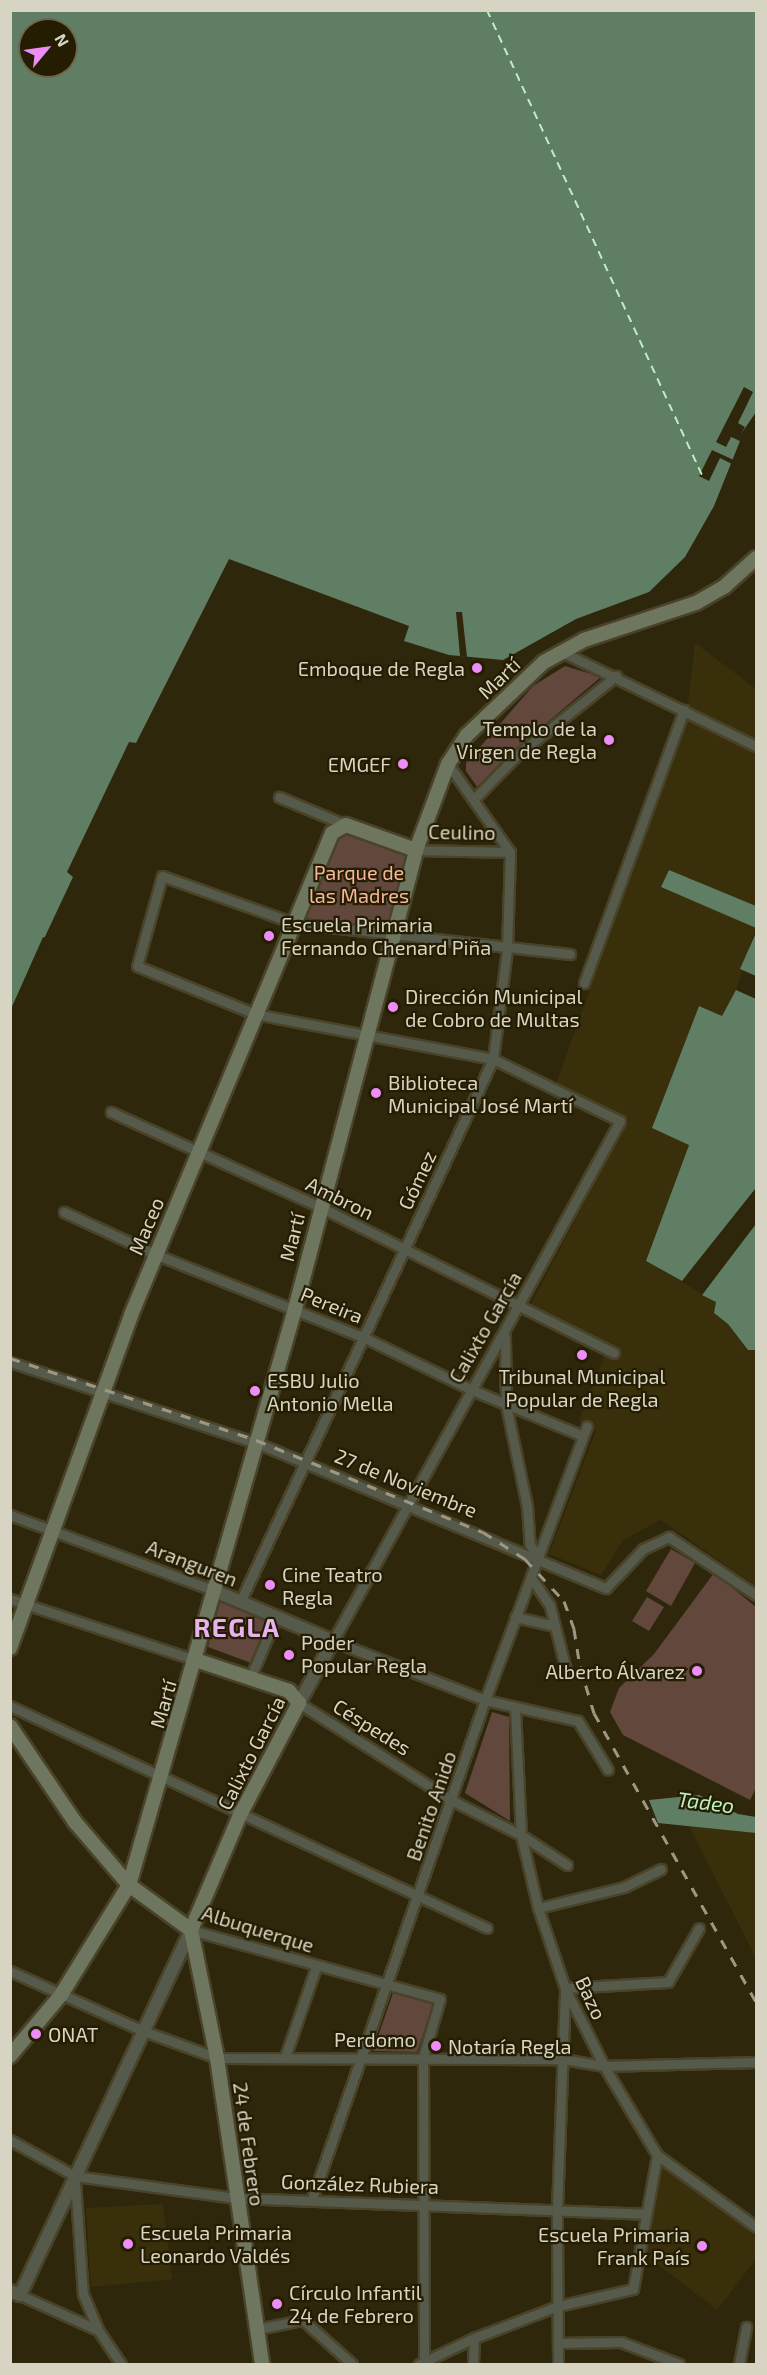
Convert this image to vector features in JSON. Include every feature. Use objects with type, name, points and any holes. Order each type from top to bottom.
[{"type":"main road","name":"Martí","points":[[10,2056],[61,1995],[129,1885],[196,1660],[295,1309],[320,1207],[368,1038],[416,850],[448,764],[467,735],[544,662],[584,640],[696,603],[724,587],[756,558]]},
{"type":"main road","name":"Ceulino","points":[[342,826],[416,850]]},
{"type":"main road","name":"Maceo","points":[[10,1648],[155,1254],[294,923],[342,826]]},
{"type":"main road","name":"Céspedes","points":[[196,1660],[251,1676],[289,1691],[299,1703]]},
{"type":"main road","name":"Calixto García","points":[[191,1930],[240,1815],[299,1703]]},
{"type":"main road","name":"Albuquerque","points":[[10,1725],[75,1822],[129,1885],[191,1930]]},
{"type":"main road","name":"24 de Febrero","points":[[191,1930],[217,2058],[262,2364]]},
{"type":"street","points":[[562,652],[616,676],[756,746]]},
{"type":"street","points":[[474,799],[517,754],[616,676]]},
{"type":"street","points":[[584,983],[684,710]]},
{"type":"street","points":[[448,764],[510,852]]},
{"type":"street","name":"Ceulino","points":[[279,797],[342,826]]},
{"type":"street","name":"Ceulino","points":[[416,850],[510,852]]},
{"type":"street","name":"Gómez","points":[[240,1602],[493,1059],[507,949],[510,852]]},
{"type":"street","points":[[493,1059],[368,1038],[255,1014],[137,966],[162,876],[294,923],[507,949],[570,954]]},
{"type":"street","name":"Calixto García","points":[[299,1703],[472,1390],[506,1333],[620,1120],[493,1059]]},
{"type":"street","name":"Ambron","points":[[111,1112],[320,1207],[519,1309],[614,1353]]},
{"type":"street","name":"Pereira","points":[[64,1212],[155,1254],[363,1337],[472,1390],[583,1436]]},
{"type":"street","points":[[506,1333],[506,1405],[527,1506],[530,1545],[540,1558]]},
{"type":"street","name":"27 de Noviembre","points":[[10,1362],[257,1443],[411,1504],[606,1588],[643,1549],[669,1537],[756,1595]]},
{"type":"street","name":"Benito Anido","points":[[312,2199],[420,1897],[485,1700],[540,1558],[586,1426]]},
{"type":"street","name":"Aranguren","points":[[10,1515],[277,1616],[333,1641],[485,1700],[578,1721],[608,1770]]},
{"type":"street","points":[[532,1579],[545,1597],[566,1670]]},
{"type":"street","name":"Céspedes","points":[[10,1599],[196,1660]]},
{"type":"street","points":[[251,1676],[277,1616]]},
{"type":"street","points":[[516,1617],[555,1626]]},
{"type":"street","name":"Céspedes","points":[[299,1703],[453,1801],[521,1835],[567,1865]]},
{"type":"street","points":[[10,1706],[487,1928]]},
{"type":"street","name":"Bazo","points":[[515,1707],[521,1835],[538,1908],[566,1988],[604,2066],[657,2155]]},
{"type":"street","points":[[538,1908],[624,1887],[661,1869]]},
{"type":"street","points":[[558,2364],[557,2210],[566,1988],[668,1982],[699,1928]]},
{"type":"street","name":"Calixto García","points":[[15,2293],[75,2176],[141,2030],[191,1930]]},
{"type":"street","name":"Albuquerque","points":[[191,1930],[316,1967],[389,1983],[440,1999],[423,2057]]},
{"type":"street","points":[[285,2057],[316,1967]]},
{"type":"street","name":"Perdomo","points":[[10,1971],[141,2030],[217,2058],[364,2056],[563,2059],[604,2066],[756,2062]]},
{"type":"street","points":[[423,2057],[421,2363],[474,2338],[558,2306],[633,2289],[657,2155],[756,2227]]},
{"type":"street","name":"González Rubiera","points":[[10,2140],[75,2176],[236,2198],[312,2199],[646,2214]]},
{"type":"street","points":[[75,2176],[79,2272],[98,2330],[121,2364]]},
{"type":"street","points":[[15,2293],[98,2330]]},
{"type":"street","points":[[256,2329],[303,2320],[352,2364]]},
{"type":"street","points":[[739,2364],[746,2327]]},
{"type":"street","points":[[473,2364],[474,2338]]},
{"type":"street","points":[[558,2343],[621,2342],[679,2364]]},
{"type":"street","points":[[647,2364],[649,2353]]},
{"type":"shaded area","points":[[695,643],[756,689],[756,906],[669,870],[661,887],[756,927],[736,990],[722,1016],[699,1006],[652,1128],[689,1144],[646,1261],[716,1302],[714,1313],[728,1324],[748,1350],[756,1350],[756,1586],[661,1520],[623,1540],[601,1575],[549,1554],[596,1430],[579,1421],[609,1344],[531,1304],[628,1120],[556,1084],[686,722]]},
{"type":"shaded area","points":[[689,1826],[756,1833],[756,1958]]},
{"type":"shaded area","name":"Escuela Primaria Frank País","points":[[661,2163],[756,2237],[756,2259],[717,2310],[646,2255]]},
{"type":"shaded area","name":"Escuela Primaria Leonardo Valdés","points":[[163,2204],[172,2279],[91,2287],[86,2208]]},
{"type":"green space","points":[[565,666],[601,677],[506,757],[478,788],[466,771],[466,763],[533,686]]},
{"type":"green space","name":"Parque de las Madres","points":[[337,828],[416,850],[394,935],[294,923]]},
{"type":"green space","points":[[671,1549],[695,1563],[671,1606],[646,1591]]},
{"type":"green space","name":"Alberto Álvarez","points":[[714,1573],[756,1607],[756,1788],[750,1800],[623,1735],[610,1712],[619,1688],[654,1654]]},
{"type":"green space","points":[[647,1597],[664,1607],[649,1631],[632,1621]]},
{"type":"green space","points":[[220,1602],[270,1622],[251,1663],[208,1647]]},
{"type":"green space","points":[[492,1712],[509,1717],[510,1821],[465,1793]]},
{"type":"green space","points":[[394,1990],[434,2003],[417,2052],[373,2051]]},
{"type":"water","points":[[11,11],[756,11],[756,412],[737,440],[740,441],[714,506],[685,557],[649,592],[576,619],[503,660],[449,655],[404,641],[409,626],[229,559],[136,743],[129,742],[67,872],[73,877],[11,1009]]},
{"type":"water","points":[[669,870],[756,906],[756,928],[661,887]]},
{"type":"water","points":[[756,936],[756,976],[740,969]]},
{"type":"water","points":[[736,990],[756,999],[756,1188],[682,1281],[646,1261],[689,1145],[652,1128],[699,1006],[722,1016]]},
{"type":"water","points":[[756,1224],[756,1350],[748,1350],[728,1324],[714,1313],[716,1302],[702,1295]]},
{"type":"water","name":"Tadeo","points":[[699,1795],[738,1814],[756,1817],[756,1833],[658,1823],[649,1800]]},
{"type":"pier","points":[[744,387],[753,392],[738,423],[745,427],[738,440],[731,437],[726,447],[716,442]]},
{"type":"pier","points":[[712,450],[736,461],[734,465],[720,458],[709,481],[699,476]]},
{"type":"pier","points":[[456,612],[462,612],[467,657],[460,656]]},
{"type":"pier","points":[[43,937],[46,938],[10,1012],[11,1009]]},
{"type":"pier","points":[[756,1188],[756,1193],[682,1281]]},
{"type":"pier","points":[[756,1221],[702,1295],[700,1294],[754,1222]]},
{"type":"ferry route","points":[[487,10],[704,479]]},
{"type":"railway","points":[[10,1358],[256,1440],[483,1532],[525,1559],[564,1601],[574,1629],[580,1666],[594,1713],[756,2002]]},
{"type":"place","name":"Emboque de Regla","points":[[477,668]]},
{"type":"place","name":"Templo de la Virgen de Regla","points":[[609,740]]},
{"type":"place","name":"EMGEF","points":[[403,764]]},
{"type":"place","name":"Escuela Primaria Fernando Chenard Piña","points":[[269,936]]},
{"type":"place","name":"Dirección Municipal de Cobro de Multas","points":[[393,1007]]},
{"type":"place","name":"Biblioteca Municipal José Martí","points":[[376,1093]]},
{"type":"place","name":"Tribunal Municipal Popular de Regla","points":[[582,1355]]},
{"type":"place","name":"ESBU Julio Antonio Mella","points":[[255,1391]]},
{"type":"place","name":"Cine Teatro Regla","points":[[270,1585]]},
{"type":"place","name":"Poder Popular Regla","points":[[289,1655]]},
{"type":"place","name":"Alberto Álvarez","points":[[697,1671]]},
{"type":"place","name":"ONAT","points":[[36,2034]]},
{"type":"place","name":"Notaría Regla","points":[[436,2046]]},
{"type":"place","name":"Escuela Primaria Leonardo Valdés","points":[[128,2244]]},
{"type":"place","name":"Escuela Primaria Frank País","points":[[702,2246]]},
{"type":"place","name":"Círculo Infantil 24 de Febrero","points":[[277,2304]]},
{"type":"district","name":"REGLA","points":[[237,1627]]}]
